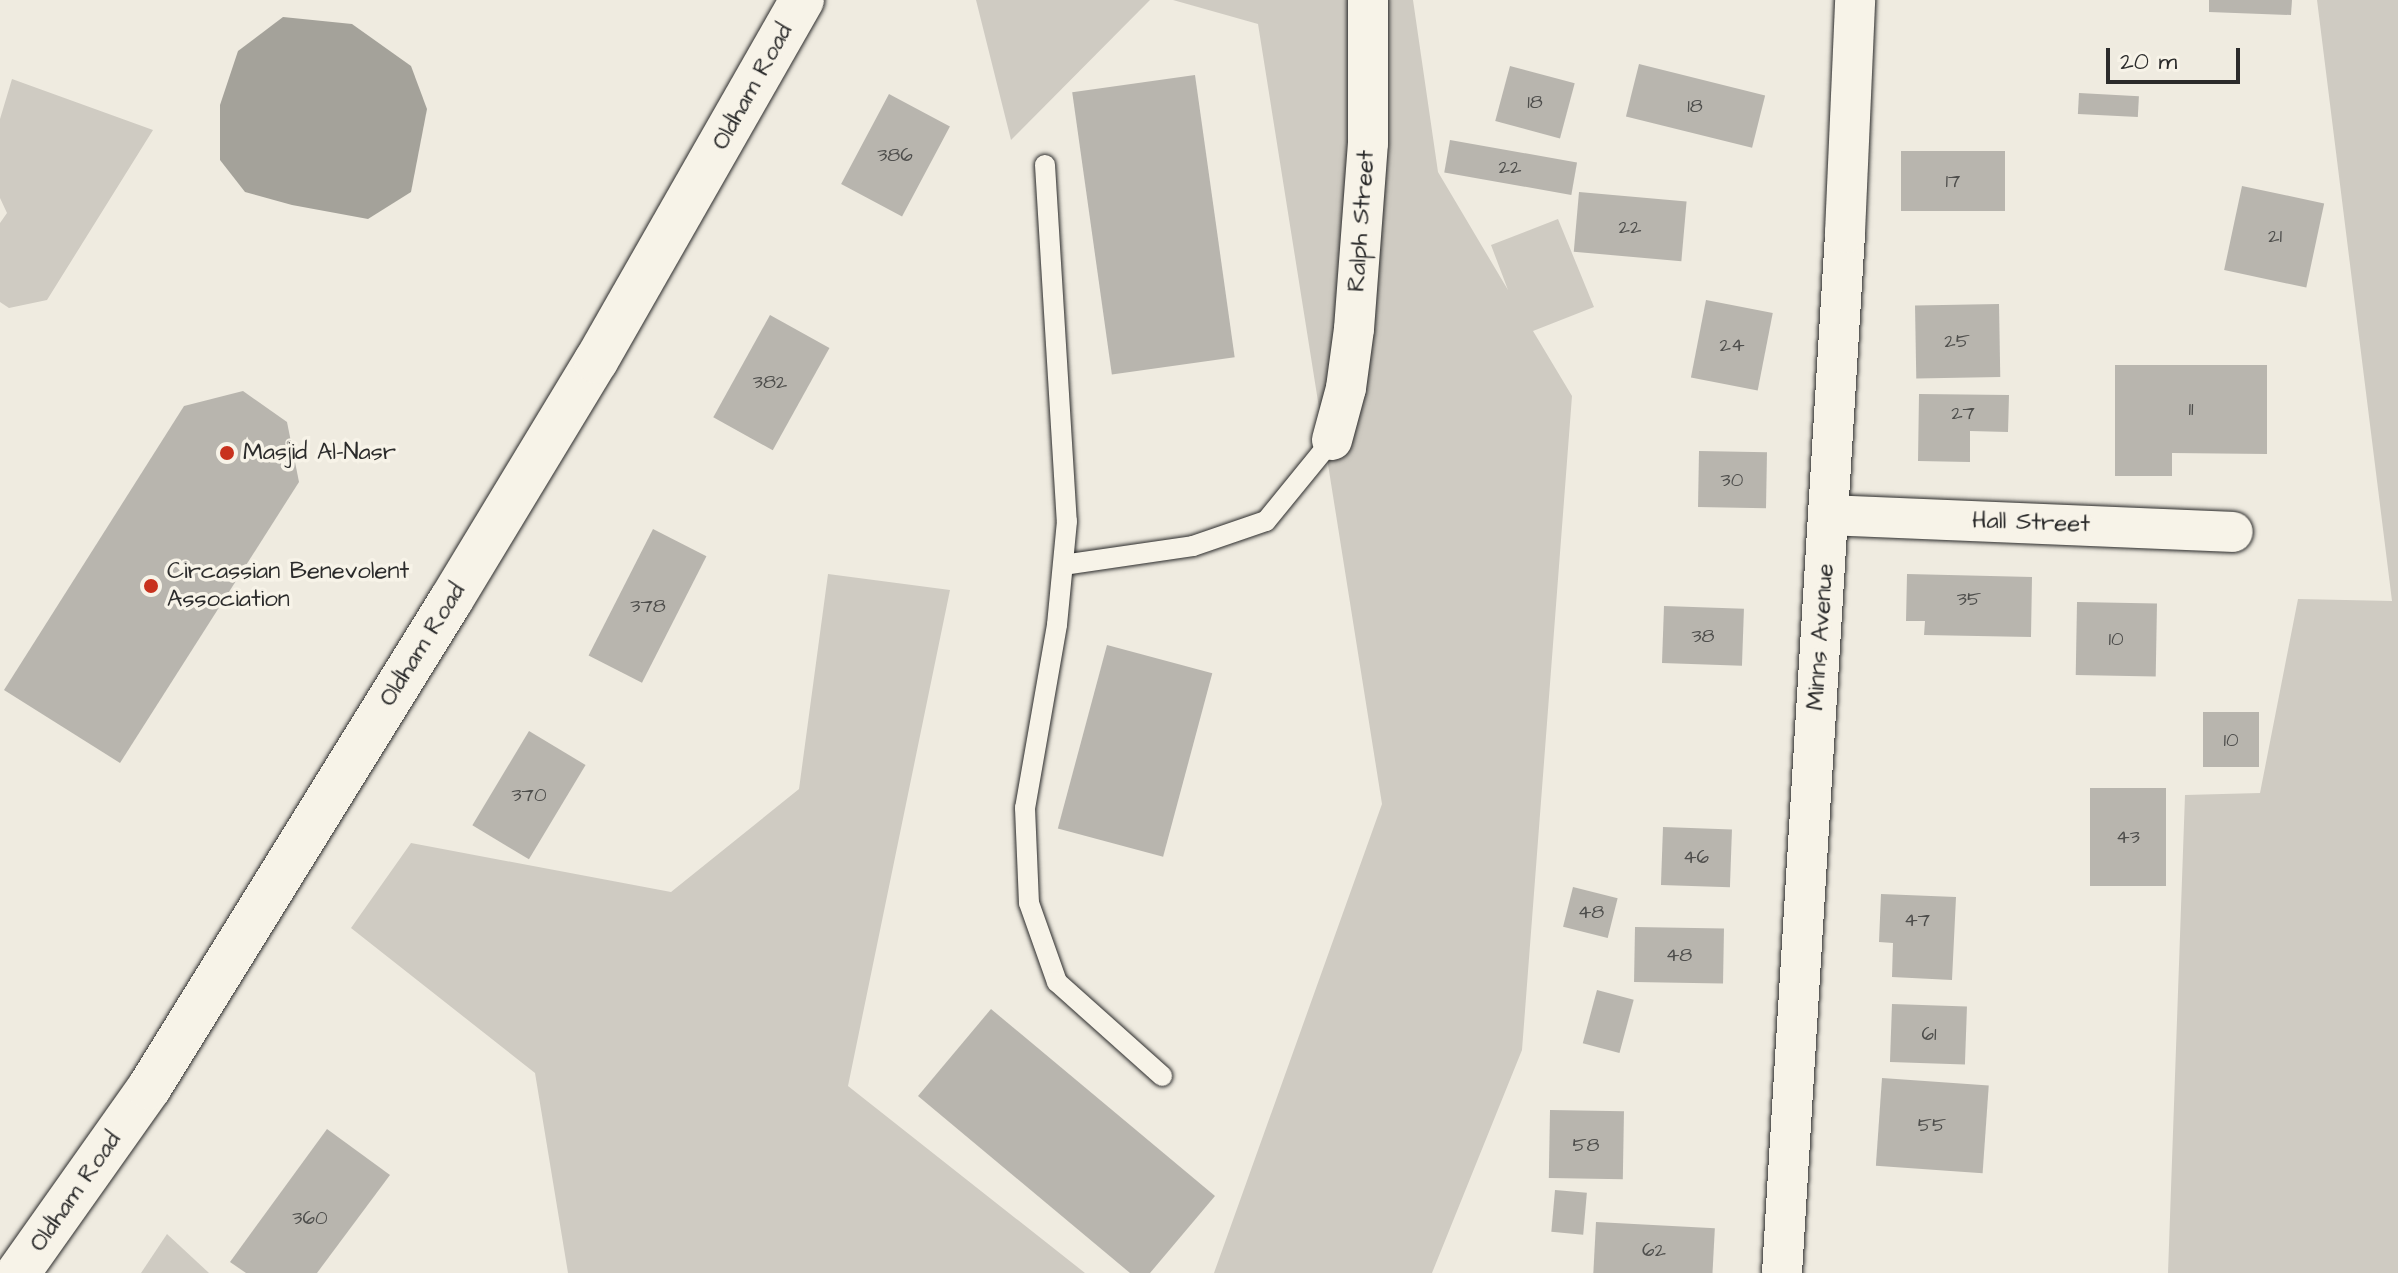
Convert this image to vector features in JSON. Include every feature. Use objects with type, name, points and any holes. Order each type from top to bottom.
[{"type":"street","name":"Oldham Road","points":[[18,1273],[149,1088],[451,600],[604,347],[802,0]]},
{"type":"street","name":"Ralph Street","points":[[1332,440],[1346,388],[1354,329],[1368,143],[1368,0]]},
{"type":"street","name":"Minns Avenue","points":[[1782,1273],[1829,515],[1855,0]]},
{"type":"street","name":"Hall Street","points":[[1829,515],[2233,532]]},
{"type":"lane","points":[[1045,165],[1067,521],[1057,625],[1025,808],[1029,903],[1057,982],[1162,1076]]},
{"type":"lane","points":[[1063,565],[1193,546],[1266,521],[1332,440]]},
{"type":"shaded area","points":[[976,0],[1150,0],[1011,140]]},
{"type":"shaded area","points":[[1173,0],[1413,0],[1438,172],[1508,290],[1491,245],[1558,219],[1594,307],[1533,331],[1572,396],[1522,1050],[1432,1273],[1214,1273],[1382,804],[1258,24]]},
{"type":"shaded area","points":[[2317,0],[2398,0],[2398,1273],[2168,1273],[2185,795],[2260,793],[2298,599],[2392,601]]},
{"type":"shaded area","points":[[283,17],[352,24],[411,66],[427,109],[411,192],[368,219],[292,205],[245,192],[220,160],[220,105],[238,51]]},
{"type":"shaded area","points":[[12,79],[153,130],[47,300],[9,308],[0,302],[0,223],[7,213],[0,198],[0,119]]},
{"type":"shaded area","points":[[828,574],[950,590],[848,1086],[1085,1273],[568,1273],[535,1073],[351,928],[411,843],[671,892],[799,789]]},
{"type":"shaded area","points":[[167,1234],[209,1273],[141,1273]]},
{"type":"building","points":[[2209,0],[2292,0],[2291,15],[2209,12]]},
{"type":"building","points":[[1639,64],[1765,95],[1752,148],[1626,116]]},
{"type":"building","points":[[1510,66],[1575,83],[1560,138],[1495,121]]},
{"type":"building","points":[[1195,75],[1235,357],[1112,374],[1072,92]]},
{"type":"building","points":[[2079,93],[2139,96],[2138,117],[2078,114]]},
{"type":"building","points":[[889,94],[950,126],[902,216],[841,184]]},
{"type":"building","points":[[1450,140],[1577,162],[1571,195],[1444,172]]},
{"type":"building","points":[[1901,151],[2005,151],[2005,211],[1901,211]]},
{"type":"building","points":[[2242,186],[2324,203],[2306,288],[2224,270]]},
{"type":"building","points":[[1579,192],[1687,201],[1681,261],[1574,252]]},
{"type":"building","points":[[1706,300],[1773,313],[1758,391],[1691,378]]},
{"type":"building","points":[[1999,304],[2000,377],[1916,378],[1915,305]]},
{"type":"building","points":[[770,315],[829,348],[773,450],[713,417]]},
{"type":"building","points":[[2115,365],[2267,365],[2267,454],[2172,453],[2172,476],[2115,476]]},
{"type":"building","name":"Circassian Benevolent Association","points":[[243,391],[287,422],[299,482],[120,763],[4,690],[184,406]]},
{"type":"building","points":[[1919,394],[2009,395],[2008,432],[1970,431],[1970,462],[1918,461]]},
{"type":"building","points":[[1699,451],[1767,452],[1766,508],[1698,507]]},
{"type":"building","points":[[653,529],[706,556],[642,683],[589,656]]},
{"type":"building","points":[[1907,574],[2032,577],[2031,637],[1924,635],[1925,621],[1906,621]]},
{"type":"building","points":[[2077,602],[2157,603],[2156,676],[2076,675]]},
{"type":"building","points":[[1664,606],[1744,609],[1742,666],[1662,663]]},
{"type":"building","points":[[1107,645],[1212,673],[1163,857],[1058,829]]},
{"type":"building","points":[[2203,712],[2259,712],[2259,767],[2203,767]]},
{"type":"building","points":[[529,731],[586,765],[529,859],[472,825]]},
{"type":"building","points":[[2090,788],[2166,788],[2166,886],[2090,886]]},
{"type":"building","points":[[1663,827],[1732,829],[1730,887],[1661,885]]},
{"type":"building","points":[[1573,887],[1618,898],[1608,938],[1563,927]]},
{"type":"building","points":[[1881,894],[1956,897],[1952,980],[1892,977],[1893,943],[1879,942]]},
{"type":"building","points":[[1635,927],[1724,929],[1723,984],[1634,982]]},
{"type":"building","points":[[1597,990],[1634,1000],[1619,1053],[1583,1043]]},
{"type":"building","points":[[1892,1004],[1967,1007],[1965,1065],[1890,1062]]},
{"type":"building","points":[[991,1009],[1215,1196],[1150,1273],[1130,1273],[918,1096]]},
{"type":"building","points":[[1882,1078],[1989,1085],[1983,1173],[1876,1166]]},
{"type":"building","points":[[1550,1110],[1624,1111],[1623,1179],[1549,1178]]},
{"type":"building","points":[[327,1129],[390,1175],[317,1273],[246,1273],[230,1262]]},
{"type":"building","points":[[1555,1190],[1587,1193],[1583,1235],[1551,1232]]},
{"type":"building","points":[[1596,1222],[1715,1228],[1712,1273],[1593,1273]]},
{"type":"place","name":"Masjid Al-Nasr","points":[[227,453]]},
{"type":"place","name":"Circassian Benevolent Association","points":[[151,586]]}]
